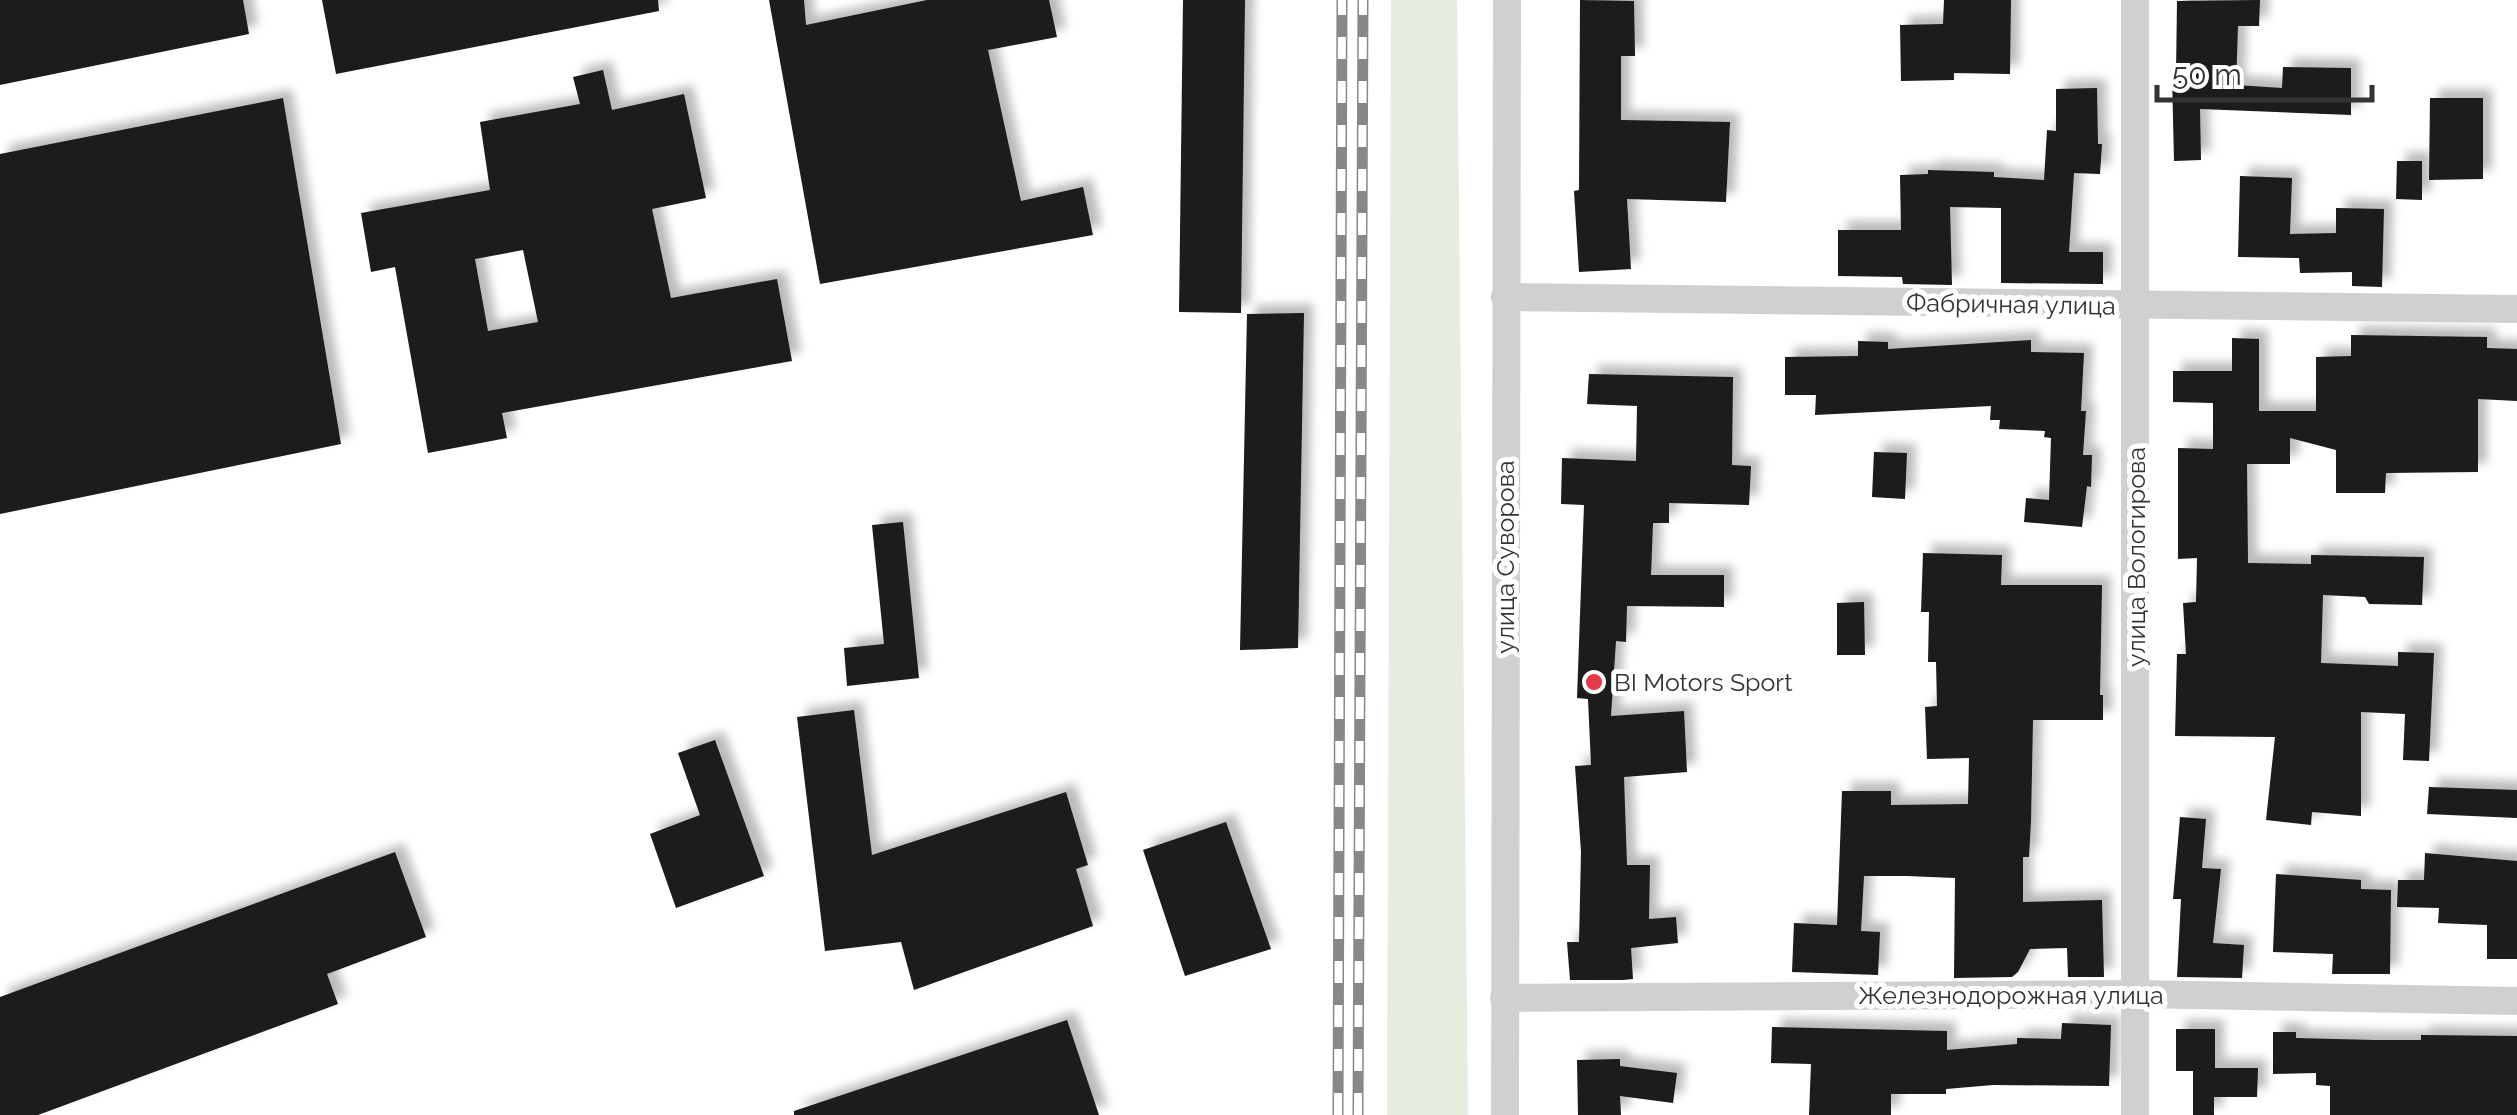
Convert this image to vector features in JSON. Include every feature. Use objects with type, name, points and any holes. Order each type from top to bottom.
[{"type":"street","name":"улица Суворова","points":[[1505,1115],[1507,0]]},
{"type":"street","name":"улица Вологирова","points":[[2135,0],[2135,1115]]},
{"type":"street","name":"Фабричная улица","points":[[1505,298],[2517,308]]},
{"type":"street","name":"Железнодорожная улица","points":[[1504,998],[2135,994],[2517,1001]]},
{"type":"shaded area","points":[[1391,0],[1457,0],[1468,1115],[1387,1115]]},
{"type":"building","points":[[0,0],[243,0],[249,34],[0,85]]},
{"type":"building","points":[[322,0],[658,0],[659,11],[336,74]]},
{"type":"building","points":[[769,0],[804,0],[806,25],[927,0],[1049,0],[1057,37],[988,50],[1021,201],[1083,187],[1093,235],[820,284]]},
{"type":"building","points":[[1183,0],[1245,0],[1241,313],[1179,312]]},
{"type":"building","points":[[1580,0],[1634,1],[1635,56],[1621,56],[1621,120],[1730,122],[1726,202],[1627,199],[1631,269],[1579,272],[1574,191],[1579,190]]},
{"type":"building","points":[[1944,0],[2011,0],[2010,74],[1954,73],[1954,80],[1901,81],[1900,25],[1943,24]]},
{"type":"building","points":[[2260,0],[2259,26],[2238,26],[2236,85],[2282,88],[2283,67],[2351,68],[2351,115],[2200,109],[2201,160],[2174,161],[2172,75],[2176,75],[2177,1]]},
{"type":"building","points":[[603,70],[612,110],[684,94],[706,198],[652,209],[671,298],[777,279],[792,361],[502,413],[507,438],[428,453],[395,267],[371,272],[361,213],[490,190],[480,122],[580,104],[573,77]],"holes":[[[523,250],[538,322],[488,331],[475,259]]]},
{"type":"building","points":[[2097,88],[2098,144],[2102,144],[2100,174],[2074,173],[2069,252],[2103,252],[2103,284],[2001,283],[2001,208],[1950,207],[1952,285],[1903,284],[1902,277],[1838,276],[1838,230],[1901,230],[1900,175],[1928,174],[1928,170],[1994,172],[1994,177],[2044,180],[2047,130],[2056,131],[2056,89]]},
{"type":"building","points":[[283,98],[341,444],[0,514],[0,154]]},
{"type":"building","points":[[2430,98],[2483,98],[2483,179],[2429,180]]},
{"type":"building","points":[[2397,161],[2422,161],[2422,200],[2396,199]]},
{"type":"building","points":[[2240,176],[2292,178],[2290,234],[2336,233],[2336,208],[2384,209],[2382,287],[2352,286],[2352,272],[2300,273],[2299,258],[2238,257]]},
{"type":"building","points":[[1304,313],[1298,648],[1240,650],[1247,314]]},
{"type":"building","points":[[2351,335],[2487,337],[2487,348],[2517,349],[2517,401],[2478,399],[2478,472],[2386,473],[2385,493],[2336,493],[2336,450],[2290,438],[2290,464],[2247,464],[2248,563],[2311,564],[2311,555],[2424,557],[2422,605],[2369,604],[2365,597],[2323,595],[2321,663],[2398,666],[2398,652],[2434,653],[2429,761],[2403,760],[2405,714],[2361,712],[2361,816],[2312,812],[2311,825],[2266,820],[2275,737],[2175,736],[2177,654],[2186,654],[2183,603],[2196,602],[2197,558],[2178,559],[2178,448],[2213,449],[2213,403],[2173,402],[2173,371],[2232,371],[2232,338],[2259,339],[2259,411],[2316,411],[2316,357],[2351,356]]},
{"type":"building","points":[[2031,340],[2031,352],[2084,353],[2083,455],[2092,455],[2091,487],[2087,486],[2082,527],[2024,522],[2026,498],[2049,500],[2051,438],[2044,437],[2045,431],[1999,429],[2000,420],[1990,420],[1991,406],[1815,415],[1816,395],[1785,395],[1785,357],[1858,356],[1858,341],[1888,342],[1888,349]]},
{"type":"building","points":[[1589,374],[1733,377],[1732,465],[1751,466],[1749,505],[1669,503],[1669,523],[1653,523],[1651,575],[1724,575],[1724,607],[1627,606],[1626,642],[1616,641],[1611,716],[1684,711],[1687,772],[1624,777],[1627,865],[1650,865],[1649,919],[1676,917],[1678,943],[1631,948],[1633,979],[1623,980],[1570,980],[1567,942],[1579,942],[1581,852],[1575,766],[1591,765],[1588,699],[1577,698],[1584,505],[1561,504],[1562,458],[1636,461],[1637,406],[1587,404]]},
{"type":"building","points":[[1874,452],[1907,453],[1905,499],[1872,497]]},
{"type":"building","points":[[903,522],[919,678],[847,686],[844,648],[884,644],[872,525]]},
{"type":"building","points":[[1923,553],[2002,555],[2001,585],[2102,585],[2103,720],[2033,720],[2031,821],[2029,857],[2023,857],[2023,902],[2102,900],[2104,977],[2068,977],[2067,948],[2030,949],[2012,977],[1954,978],[1955,878],[1907,876],[1864,876],[1861,931],[1880,932],[1878,975],[1792,972],[1794,923],[1837,925],[1842,791],[1891,791],[1891,805],[1968,804],[1969,758],[1927,759],[1925,707],[1937,706],[1936,662],[1928,662],[1929,612],[1921,612]]},
{"type":"building","points":[[1864,602],[1865,655],[1837,655],[1837,603]]},
{"type":"building","points":[[854,710],[872,855],[1066,792],[1088,865],[1076,869],[1093,926],[914,990],[901,942],[825,951],[797,717]]},
{"type":"building","points":[[715,740],[764,876],[676,908],[650,834],[700,815],[678,753]]},
{"type":"building","points":[[2429,787],[2517,790],[2517,818],[2427,814]]},
{"type":"building","points":[[2180,817],[2206,819],[2202,868],[2221,869],[2213,943],[2244,945],[2242,978],[2177,977],[2181,899],[2173,899]]},
{"type":"building","points":[[1226,822],[1271,949],[1185,976],[1143,850]]},
{"type":"building","points":[[395,852],[426,937],[327,974],[338,1004],[38,1115],[0,1115],[0,997]]},
{"type":"building","points":[[2425,853],[2517,861],[2517,959],[2487,959],[2487,925],[2438,923],[2439,908],[2397,907],[2398,880],[2424,880]]},
{"type":"building","points":[[2276,874],[2361,880],[2361,889],[2391,890],[2390,974],[2332,974],[2333,954],[2273,952]]},
{"type":"building","points":[[1067,1020],[1099,1115],[794,1115],[794,1111]]},
{"type":"building","points":[[2062,1023],[2111,1025],[2109,1086],[1993,1085],[1946,1089],[1946,1094],[1891,1094],[1891,1115],[1809,1115],[1811,1064],[1771,1063],[1772,1027],[1947,1031],[1947,1050],[2017,1044],[2017,1038],[2061,1039]]},
{"type":"building","points":[[2176,1029],[2215,1029],[2215,1068],[2258,1068],[2257,1097],[2214,1097],[2214,1115],[2193,1115],[2193,1071],[2176,1071]]},
{"type":"building","points":[[2273,1032],[2296,1032],[2296,1038],[2375,1040],[2421,1040],[2421,1035],[2517,1036],[2517,1115],[2330,1115],[2330,1086],[2316,1085],[2316,1073],[2273,1074]]},
{"type":"building","points":[[1620,1059],[1620,1066],[1677,1073],[1673,1103],[1620,1096],[1621,1115],[1578,1115],[1577,1060]]},
{"type":"railway","points":[[1338,1115],[1342,0]]},
{"type":"railway","points":[[1358,1115],[1363,0]]},
{"type":"place","name":"BI Motors Sport","points":[[1594,682]]}]
